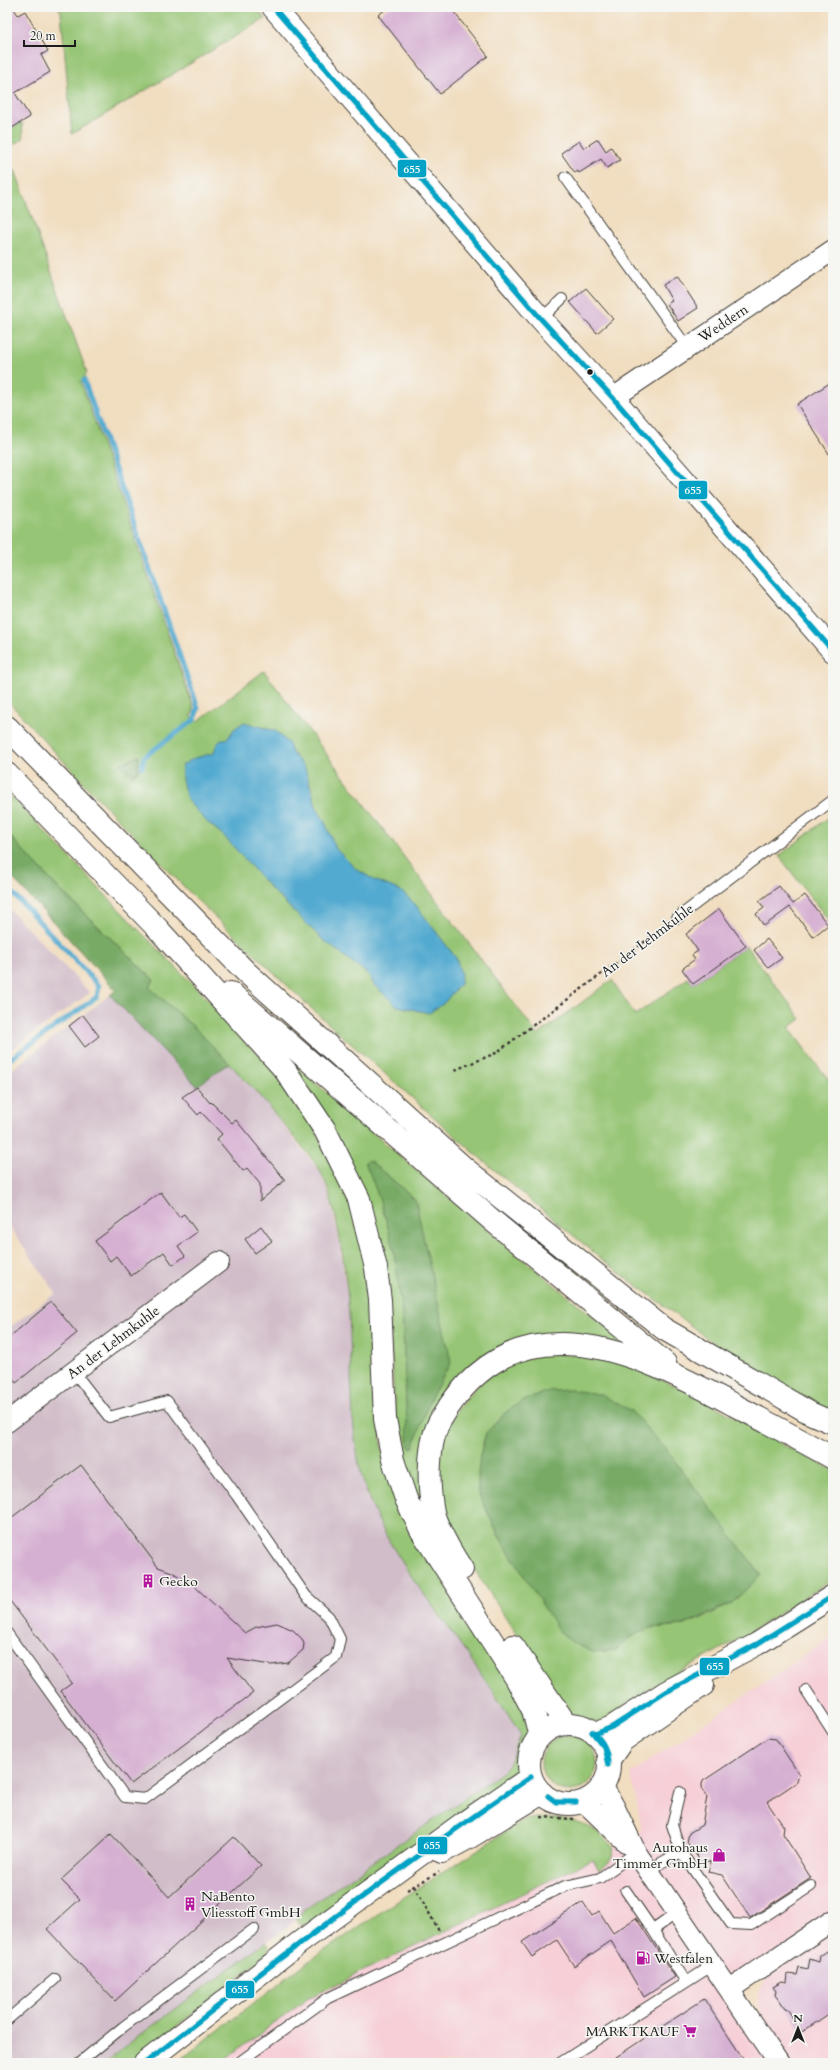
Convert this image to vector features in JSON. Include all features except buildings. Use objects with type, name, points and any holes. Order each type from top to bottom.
[{"type":"main road","points":[[273,7],[541,319],[613,398],[833,651]]},
{"type":"main road","points":[[7,727],[246,972],[463,1167],[664,1329],[810,1413],[833,1423]]},
{"type":"main road","points":[[7,774],[158,928],[285,1070],[325,1130],[343,1164],[358,1199],[376,1268],[380,1300],[385,1419],[393,1460],[406,1499],[421,1530],[516,1678],[533,1710],[540,1736]]},
{"type":"main road","points":[[158,928],[492,1221],[679,1375]]},
{"type":"main road","points":[[566,1724],[456,1559],[434,1513],[430,1468],[432,1446],[440,1421],[459,1393],[478,1374],[500,1358],[537,1346],[550,1344],[600,1347],[625,1354],[679,1375],[833,1458]]},
{"type":"main road","points":[[595,1734],[612,1727],[666,1692],[756,1644],[833,1596]]},
{"type":"main road","points":[[608,1761],[622,1741],[678,1704],[756,1644]]},
{"type":"main road","points":[[566,1724],[586,1728],[595,1734],[606,1751],[608,1761],[607,1773],[602,1785],[594,1794],[584,1801],[562,1803],[551,1799],[536,1785],[529,1767],[530,1755],[540,1736],[556,1726],[566,1724]]},
{"type":"main road","points":[[145,2063],[300,1943],[378,1887],[470,1837],[536,1785]]},
{"type":"street","name":"Weddern","points":[[613,398],[833,250]]},
{"type":"street","name":"An der Lehmkuhle","points":[[7,1422],[219,1262]]},
{"type":"street","points":[[602,1785],[636,1852],[779,2063]]},
{"type":"street","points":[[584,1801],[636,1852]]},
{"type":"street","points":[[730,1989],[833,1920]]},
{"type":"lane","points":[[565,178],[687,348]]},
{"type":"lane","points":[[541,319],[562,299]]},
{"type":"lane","name":"An der Lehmkuhle","points":[[677,918],[833,800]]},
{"type":"lane","points":[[7,1633],[125,1797],[145,1799],[336,1657],[340,1639],[329,1618],[306,1596],[237,1496],[167,1401],[109,1417],[74,1372]]},
{"type":"lane","points":[[806,1690],[833,1732]]},
{"type":"lane","points":[[680,1792],[672,1825],[681,1852],[731,1924],[751,1925],[811,1886]]},
{"type":"lane","points":[[238,2063],[328,1998],[565,1886],[600,1878],[636,1852]]},
{"type":"lane","points":[[648,1870],[681,1852]]},
{"type":"lane","points":[[626,1891],[686,1982]]},
{"type":"lane","points":[[653,1930],[677,1913]]},
{"type":"lane","points":[[79,2063],[123,2027],[254,1929]]},
{"type":"lane","points":[[560,2063],[712,1965]]},
{"type":"lane","points":[[7,2020],[55,1979]]},
{"type":"path","name":"An der Lehmkuhle","points":[[456,1070],[496,1053],[677,918]]},
{"type":"path","points":[[414,1886],[446,1943]]},
{"type":"shaded area","points":[[7,907],[90,993],[7,1052]]},
{"type":"shaded area","points":[[110,995],[197,1086],[229,1063],[259,1095],[320,1172],[329,1195],[339,1238],[348,1301],[355,1438],[362,1476],[372,1504],[390,1542],[484,1678],[521,1735],[508,1765],[502,1772],[303,1911],[287,1927],[128,2044],[106,2063],[7,2063],[7,1329],[56,1293],[7,1223],[7,1073]]},
{"type":"shaded area","points":[[833,1636],[833,1920],[730,1989],[779,2063],[221,2063],[310,1997],[593,1859],[599,1870],[612,1858],[614,1848],[642,1830],[631,1773]]},
{"type":"shaded area","points":[[833,1929],[833,2063],[791,2063],[762,2020],[759,2007],[759,1994],[764,1980],[773,1969]]},
{"type":"green space","points":[[58,7],[256,7],[265,19],[72,134],[61,12]]},
{"type":"green space","points":[[22,122],[23,139],[7,148],[7,131]]},
{"type":"green space","points":[[15,170],[87,373],[81,382],[194,709],[191,717],[198,721],[264,671],[538,1035],[612,980],[635,1015],[688,978],[693,984],[746,946],[801,1019],[789,1028],[833,1086],[833,1413],[749,1368],[726,1352],[604,1261],[480,1158],[313,1010],[193,896],[90,790],[7,700],[7,175]],"holes":[[[139,756],[138,766],[120,764]]]},
{"type":"green space","points":[[139,756],[138,766],[140,769],[132,776],[120,764]]},
{"type":"green space","points":[[7,792],[139,930],[234,1026],[267,1063],[315,1129],[348,1198],[368,1268],[382,1450],[513,1680],[531,1737],[525,1752],[520,1772],[308,1924],[301,1925],[296,1918],[303,1911],[502,1772],[509,1765],[521,1735],[495,1695],[411,1576],[387,1538],[369,1497],[362,1476],[355,1435],[347,1289],[342,1254],[331,1198],[320,1171],[301,1145],[249,1084],[200,1035],[148,987],[154,980],[60,890],[7,833]]},
{"type":"green space","points":[[833,814],[833,926],[779,856]]},
{"type":"green space","points":[[7,833],[60,890],[154,980],[149,987],[197,1030],[229,1063],[197,1086],[110,995],[116,990],[7,872]]},
{"type":"green space","points":[[294,1064],[460,1207],[629,1345],[561,1336],[449,1395],[427,1516],[410,1486],[396,1428],[388,1298],[293,1065]]},
{"type":"green space","points":[[369,1160],[415,1199],[451,1362],[430,1400],[413,1448],[411,1449],[409,1447],[407,1426],[401,1300],[396,1264],[386,1219],[365,1162]]},
{"type":"green space","points":[[538,1354],[603,1355],[692,1393],[787,1447],[833,1470],[833,1579],[743,1637],[674,1674],[608,1716],[610,1721],[590,1721],[571,1714],[462,1549],[444,1513],[442,1503],[439,1480],[440,1456],[446,1433],[456,1412],[474,1390],[491,1374],[506,1366]],"holes":[[[486,1433],[732,1603],[707,1616],[684,1625],[650,1628],[629,1638],[500,1538],[478,1492],[480,1455]]]},
{"type":"green space","points":[[571,1390],[599,1394],[631,1411],[665,1448],[761,1575],[732,1603],[684,1625],[650,1628],[629,1638],[617,1650],[593,1652],[573,1643],[559,1631],[500,1538],[478,1492],[478,1474],[480,1455],[486,1433],[506,1412],[525,1399],[549,1391]]},
{"type":"green space","points":[[564,1735],[574,1735],[589,1743],[595,1752],[597,1763],[595,1774],[589,1783],[574,1791],[564,1791],[553,1786],[546,1779],[541,1768],[541,1758],[546,1747],[553,1740]]},
{"type":"green space","points":[[621,1758],[615,1777],[620,1799],[615,1788],[613,1773]]},
{"type":"green space","points":[[537,1818],[571,1820],[588,1826],[605,1838],[614,1848],[610,1861],[599,1870],[593,1859],[310,1997],[221,2063],[176,2063],[302,1966],[378,1914],[524,1820]]},
{"type":"green space","points":[[266,1942],[270,1948],[265,1956],[130,2063],[106,2063],[128,2044]]},
{"type":"water","points":[[244,722],[276,731],[289,744],[292,753],[305,768],[317,809],[324,820],[336,849],[356,869],[374,880],[401,891],[415,904],[456,958],[461,974],[460,984],[443,1004],[429,1013],[397,1006],[374,985],[369,975],[323,940],[273,891],[223,835],[207,822],[187,800],[182,780],[182,765],[195,758],[214,753],[218,742],[228,738],[234,729]]},
{"type":"waterway","points":[[84,380],[198,708],[194,720],[144,757],[142,767]]},
{"type":"waterway","points":[[7,887],[99,986],[97,997],[7,1061]]},
{"type":"transit line","name":"655","points":[[273,7],[541,319],[613,398],[833,651]]},
{"type":"transit line","name":"655","points":[[595,1734],[612,1727],[666,1692],[757,1644],[833,1596]]},
{"type":"transit line","name":"655","points":[[592,1732],[596,1735],[604,1747],[608,1765]]},
{"type":"transit line","name":"655","points":[[592,1732],[604,1747],[608,1765]]},
{"type":"transit line","name":"655","points":[[145,2063],[335,1917],[432,1846],[531,1777]]},
{"type":"transit line","name":"655","points":[[548,1796],[556,1802],[576,1802]]},
{"type":"place","name":"Gecko","points":[[148,1581]]},
{"type":"place","name":"Autohaus Timmer GmbH","points":[[719,1855]]},
{"type":"place","name":"NaBento Vliesstoff GmbH","points":[[190,1904]]},
{"type":"place","name":"Westfalen","points":[[643,1958]]},
{"type":"place","name":"MARKTKAUF","points":[[690,2031]]}]
